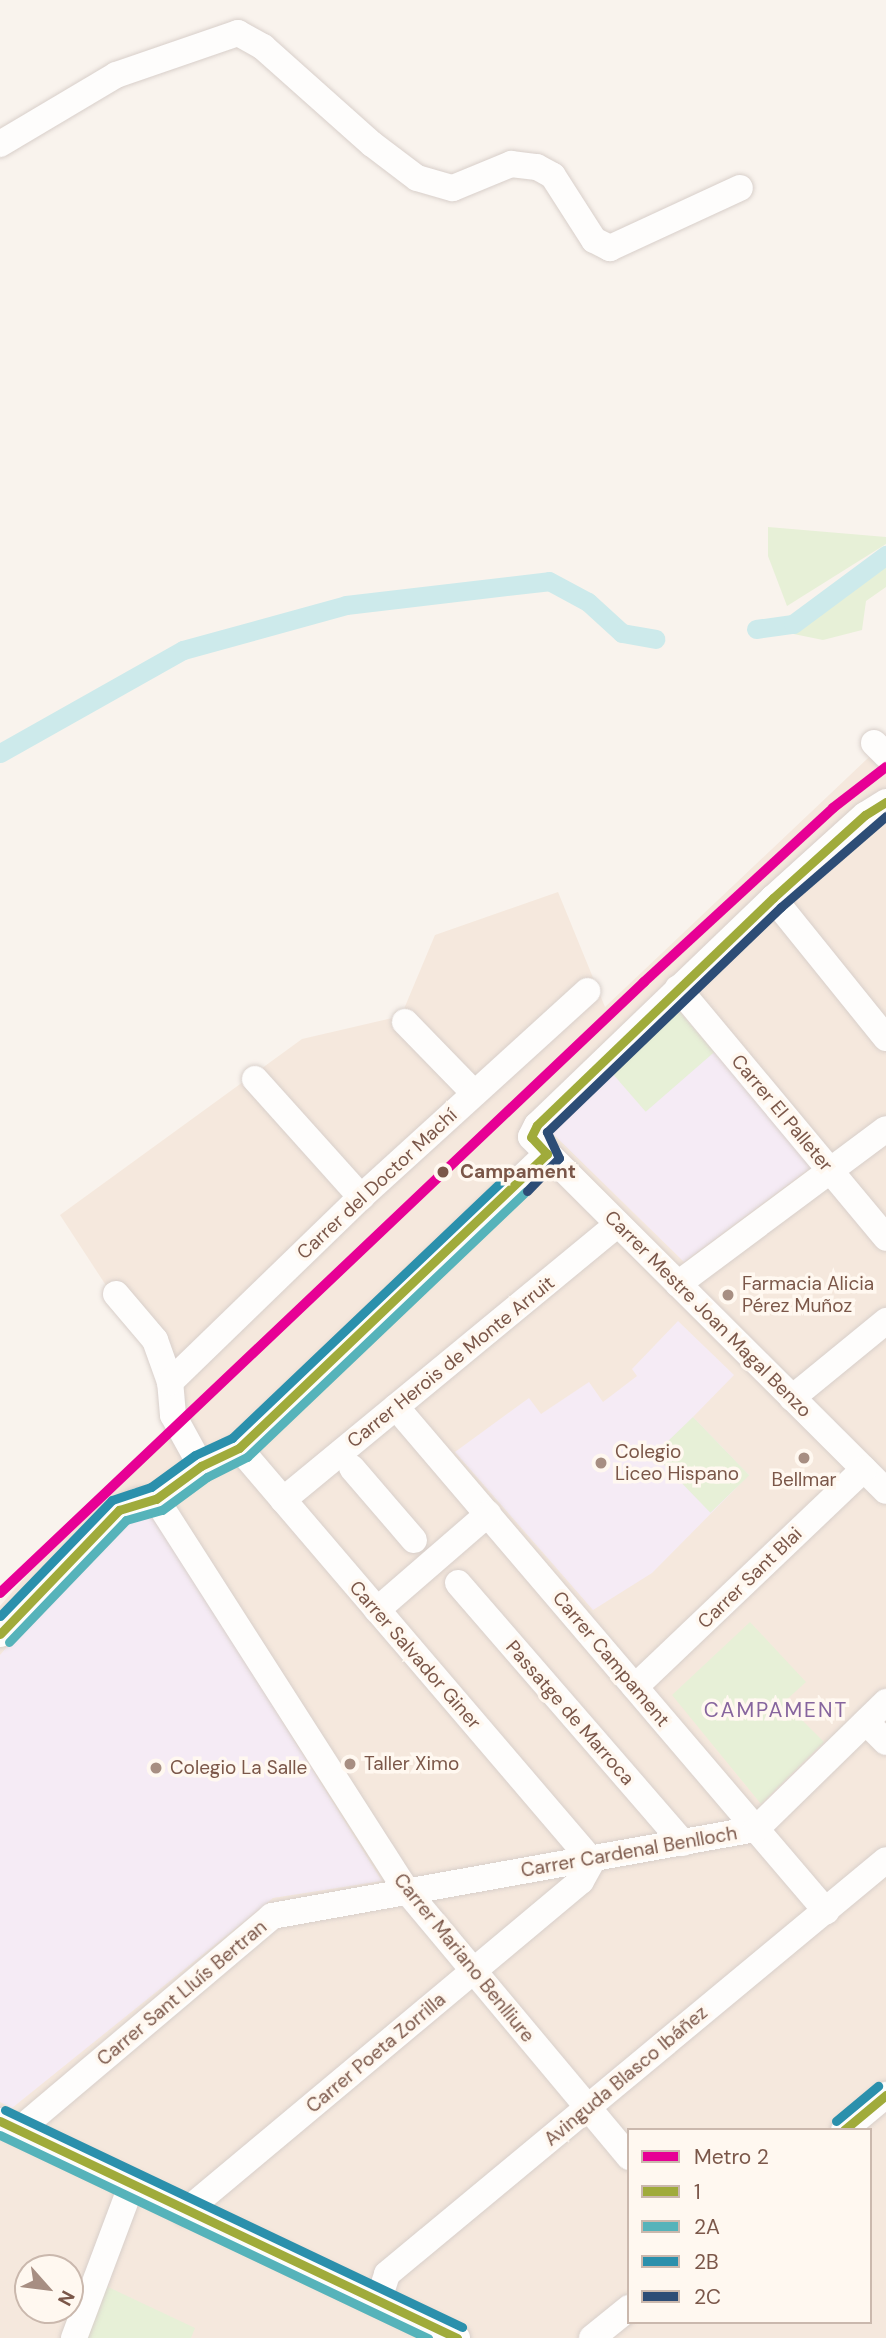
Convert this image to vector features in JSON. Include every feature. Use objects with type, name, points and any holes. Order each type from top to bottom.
[{"type":"street","points":[[0,144],[116,75],[238,33],[263,47],[372,144],[417,178],[453,188],[511,164],[537,167],[553,176],[594,240],[610,248],[740,188]]},
{"type":"street","points":[[0,1634],[119,1510],[138,1501],[156,1499],[201,1466],[239,1448],[539,1145],[537,1125],[773,898],[865,815],[886,802]]},
{"type":"street","points":[[773,898],[882,1024]]},
{"type":"street","name":"Carrer El Palleter","points":[[678,988],[886,1238]]},
{"type":"street","name":"Carrer del Doctor Machí","points":[[170,1382],[361,1197],[587,990]]},
{"type":"street","points":[[405,1022],[474,1093]]},
{"type":"street","points":[[255,1079],[361,1197]]},
{"type":"street","points":[[678,1284],[886,1129]]},
{"type":"street","name":"Carrer Mestre Joan Magal Benzo","points":[[539,1145],[886,1491]]},
{"type":"street","name":"Carrer Herois de Monte Arruit","points":[[283,1500],[345,1460],[396,1407],[618,1224]]},
{"type":"street","points":[[116,1294],[155,1340],[170,1382],[173,1415],[201,1466]]},
{"type":"street","points":[[792,1398],[886,1321]]},
{"type":"street","name":"Carrer Campament","points":[[396,1407],[826,1911]]},
{"type":"street","name":"Carrer Salvador Giner","points":[[239,1448],[592,1861]]},
{"type":"street","name":"Passatge de Marroca","points":[[345,1460],[683,1843]]},
{"type":"street","name":"Carrer Sant Blai","points":[[635,1687],[864,1469]]},
{"type":"street","name":"Carrer Mariano Benlliure","points":[[156,1499],[406,1890],[627,2155]]},
{"type":"street","points":[[377,1610],[488,1514]]},
{"type":"street","name":"Carrer Cardenal Benlloch","points":[[406,1890],[592,1861],[756,1829],[886,1702]]},
{"type":"street","points":[[866,1722],[886,1742]]},
{"type":"street","name":"Avinguda Blasco Ibáñez","points":[[379,2300],[387,2274],[886,1860]]},
{"type":"street","name":"Carrer Poeta Zorrilla","points":[[186,2212],[581,1881],[592,1861]]},
{"type":"street","name":"Carrer Sant Lluís Bertran","points":[[10,2126],[272,1916],[406,1890]]},
{"type":"street","points":[[846,2128],[886,2095]]},
{"type":"street","points":[[10,2126],[131,2186],[457,2338]]},
{"type":"street","points":[[74,2338],[131,2186]]},
{"type":"street","points":[[592,2338],[627,2310]]},
{"type":"shaded area","points":[[886,741],[886,2338],[0,2338],[0,1606],[57,1540],[167,1433],[154,1359],[60,1215],[302,1039],[401,1016],[435,935],[558,892],[605,1007]]},
{"type":"shaded area","points":[[677,1009],[813,1166],[684,1262],[547,1128]]},
{"type":"shaded area","name":"Colegio Liceo Hispano","points":[[678,1321],[734,1375],[693,1417],[749,1475],[652,1573],[593,1610],[455,1452],[529,1398],[541,1414],[589,1382],[603,1402],[637,1376],[632,1369]]},
{"type":"shaded area","name":"Colegio La Salle","points":[[145,1513],[157,1521],[382,1881],[273,1898],[12,2108],[0,2102],[0,1655],[45,1601],[134,1518]]},
{"type":"green space","points":[[768,527],[886,537],[886,544],[787,606],[768,556]]},
{"type":"green space","points":[[886,561],[886,587],[866,601],[862,630],[823,640],[779,631],[806,619]]},
{"type":"green space","points":[[677,1009],[714,1052],[646,1112],[608,1069]]},
{"type":"green space","points":[[693,1417],[749,1475],[710,1513],[654,1455]]},
{"type":"green space","points":[[750,1622],[806,1682],[784,1702],[824,1742],[761,1804],[672,1695]]},
{"type":"green space","points":[[106,2286],[195,2328],[191,2338],[87,2338]]},
{"type":"waterway","points":[[756,629],[793,624],[886,555]]},
{"type":"waterway","points":[[0,753],[183,650],[346,605],[549,581],[588,602],[622,633],[655,639]]},
{"type":"metro line","name":"2","points":[[0,1593],[644,982],[833,808],[886,767]]},
{"type":"transit line","name":"1","points":[[0,1634],[119,1510],[156,1499],[201,1466],[239,1448],[547,1154],[531,1137],[537,1125],[773,898],[865,815],[886,802]]},
{"type":"transit line","name":"2C","points":[[527,1191],[559,1158],[547,1132],[781,907],[886,816]]},
{"type":"transit line","name":"2B","points":[[0,1616],[112,1500],[151,1487],[195,1455],[232,1438],[510,1173]]},
{"type":"transit line","name":"2A","points":[[9,1642],[126,1520],[162,1510],[207,1477],[247,1457],[526,1191]]},
{"type":"transit line","name":"2B","points":[[836,2121],[878,2086]]},
{"type":"transit line","name":"1","points":[[846,2128],[886,2095]]},
{"type":"transit line","name":"2B","points":[[5,2110],[462,2327]]},
{"type":"transit line","name":"1","points":[[0,2121],[457,2338]]},
{"type":"transit line","name":"2A","points":[[0,2135],[428,2338]]},
{"type":"place","name":"Campament","points":[[443,1172]]},
{"type":"place","name":"Farmacia Alicia Pérez Muñoz","points":[[728,1295]]},
{"type":"place","name":"Bellmar","points":[[804,1458]]},
{"type":"place","name":"Colegio Liceo Hispano","points":[[601,1463]]},
{"type":"place","name":"Taller Ximo","points":[[350,1764]]},
{"type":"place","name":"Colegio La Salle","points":[[156,1768]]},
{"type":"district","name":"CAMPAMENT","points":[[776,1710]]}]
